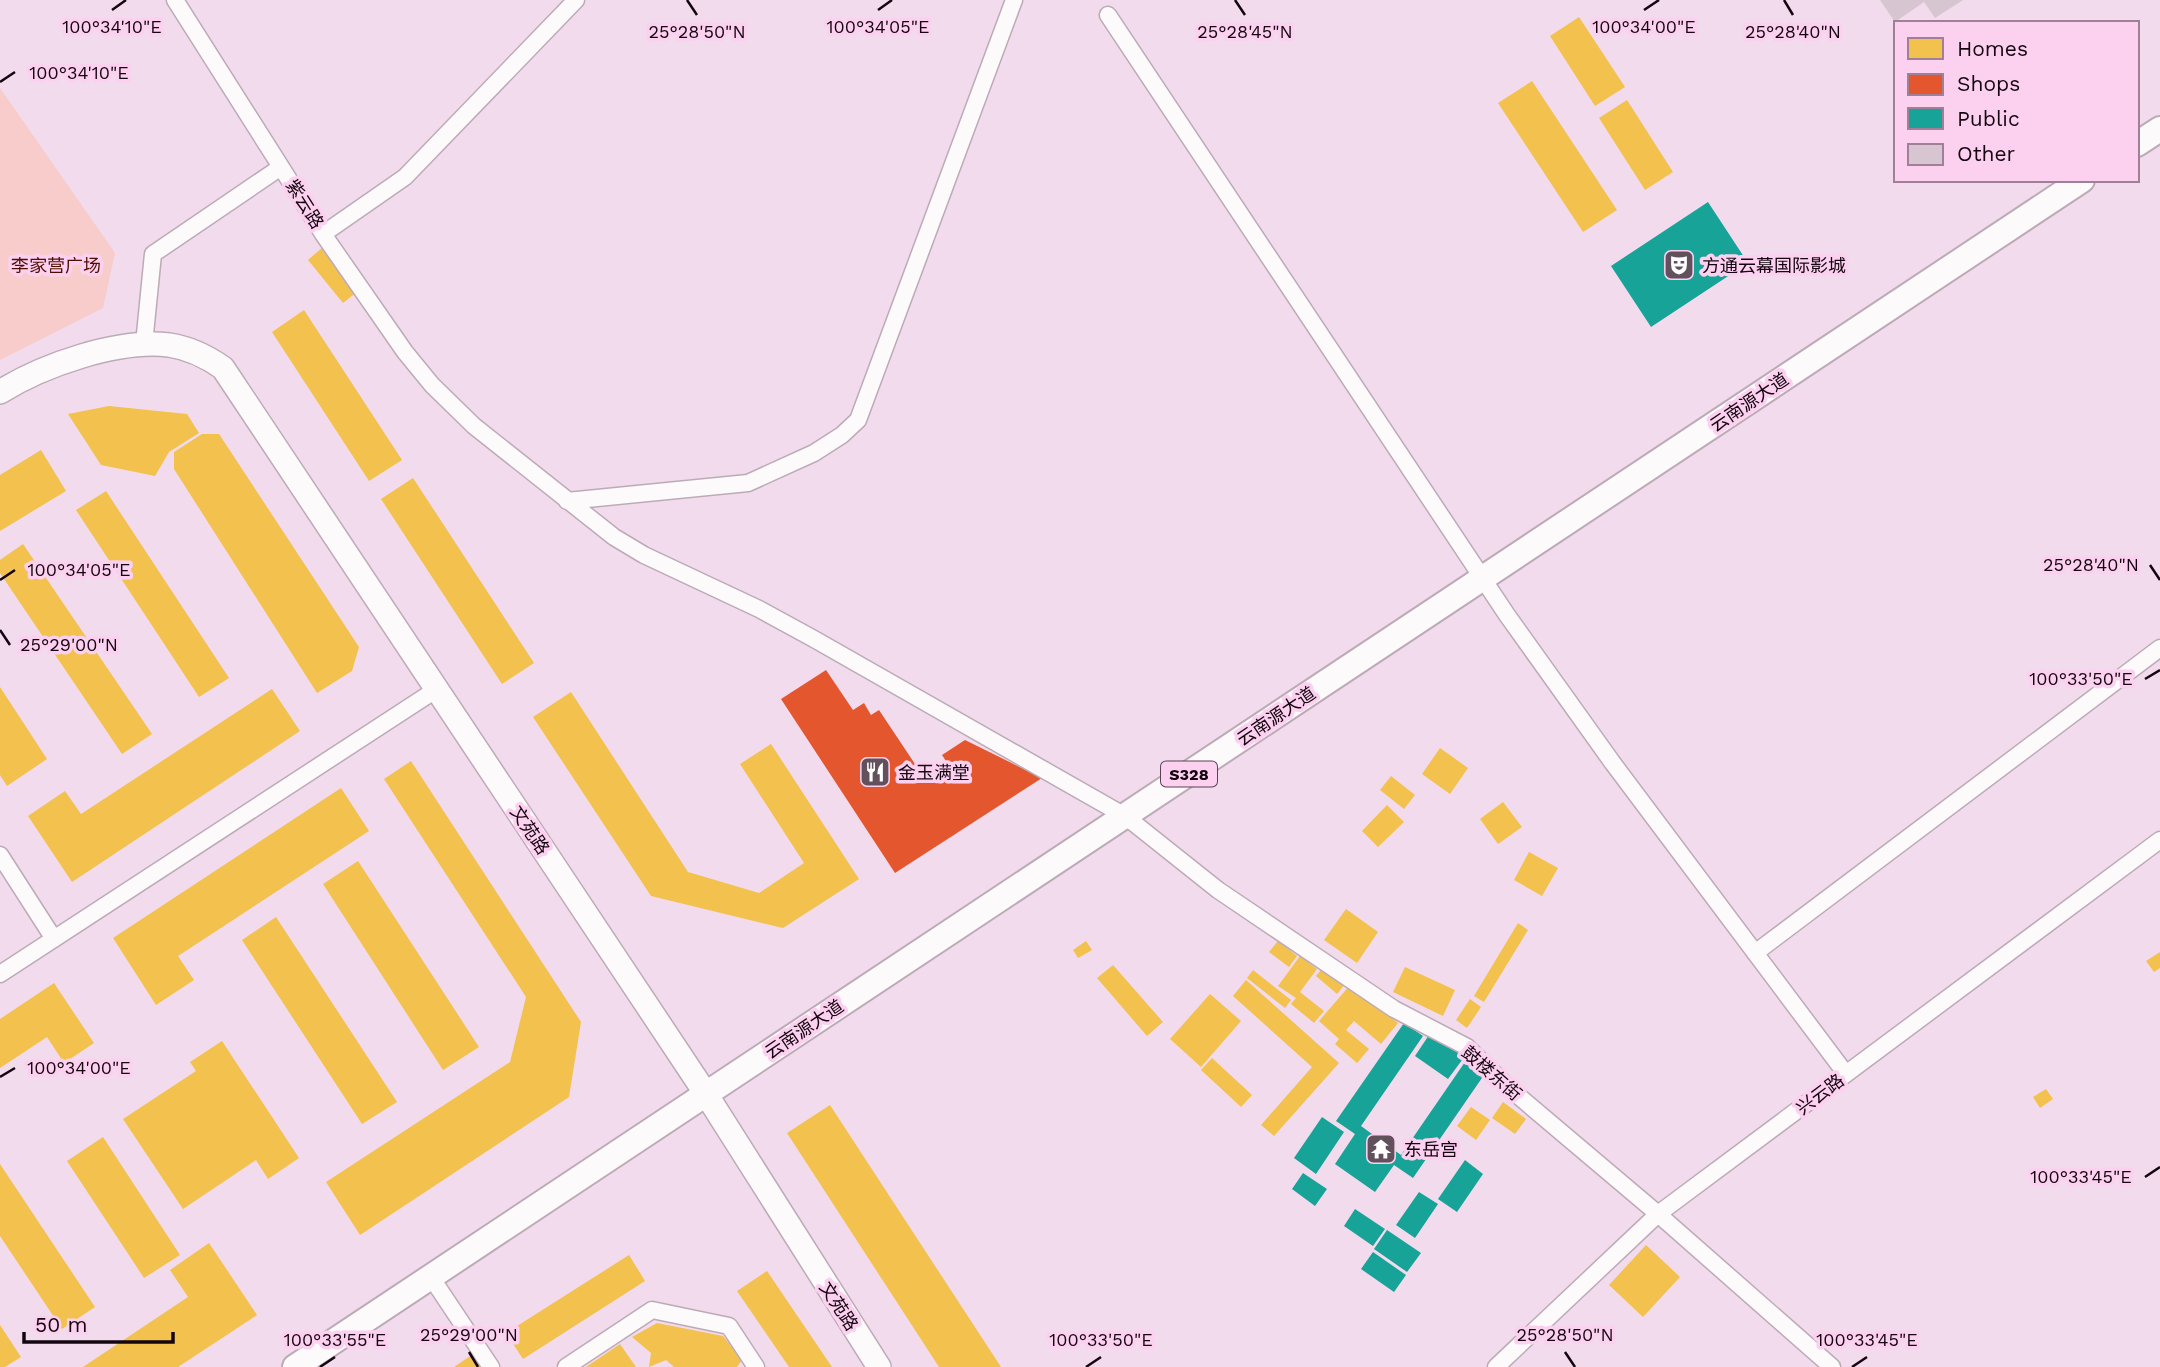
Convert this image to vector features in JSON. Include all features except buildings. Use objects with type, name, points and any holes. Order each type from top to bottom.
[{"type":"main road","points":[[2139,143],[2160,129]]},
{"type":"main road","name":"云南源大道","points":[[295,1367],[2079,182]]},
{"type":"street","points":[[175,0],[281,167]]},
{"type":"street","points":[[323,234],[405,177],[576,0]]},
{"type":"street","points":[[567,500],[748,483],[814,453],[842,435],[858,420],[1014,0]]},
{"type":"street","points":[[1108,15],[1483,578],[1604,750],[1846,1074]]},
{"type":"street","name":"紫云路","points":[[144,344],[153,254],[281,167],[323,234],[405,352],[432,385],[474,426],[614,537],[644,555],[814,639],[1125,816]]},
{"type":"street","points":[[0,392],[37,372],[86,356],[144,344]]},
{"type":"street","name":"文苑路","points":[[144,344],[171,345],[203,354],[223,368],[706,1094],[879,1367]]},
{"type":"street","points":[[1755,953],[2160,648]]},
{"type":"street","points":[[0,974],[437,690]]},
{"type":"street","name":"鼓楼东街","points":[[1125,816],[1218,890],[1394,1009],[1466,1047],[1509,1088],[1832,1367]]},
{"type":"street","name":"兴云路","points":[[1496,1367],[1658,1214],[2160,840]]},
{"type":"street","points":[[0,855],[54,939]]},
{"type":"street","points":[[431,1277],[491,1367]]},
{"type":"street","points":[[566,1367],[652,1310],[729,1326],[757,1367]]},
{"type":"green space","name":"李家营广场","points":[[0,88],[115,253],[103,308],[0,360]]},
{"type":"place","name":"方通云幕国际影城","points":[[1679,265]]},
{"type":"place","name":"金玉满堂","points":[[875,772]]},
{"type":"place","name":"东岳宫","points":[[1381,1149]]}]
